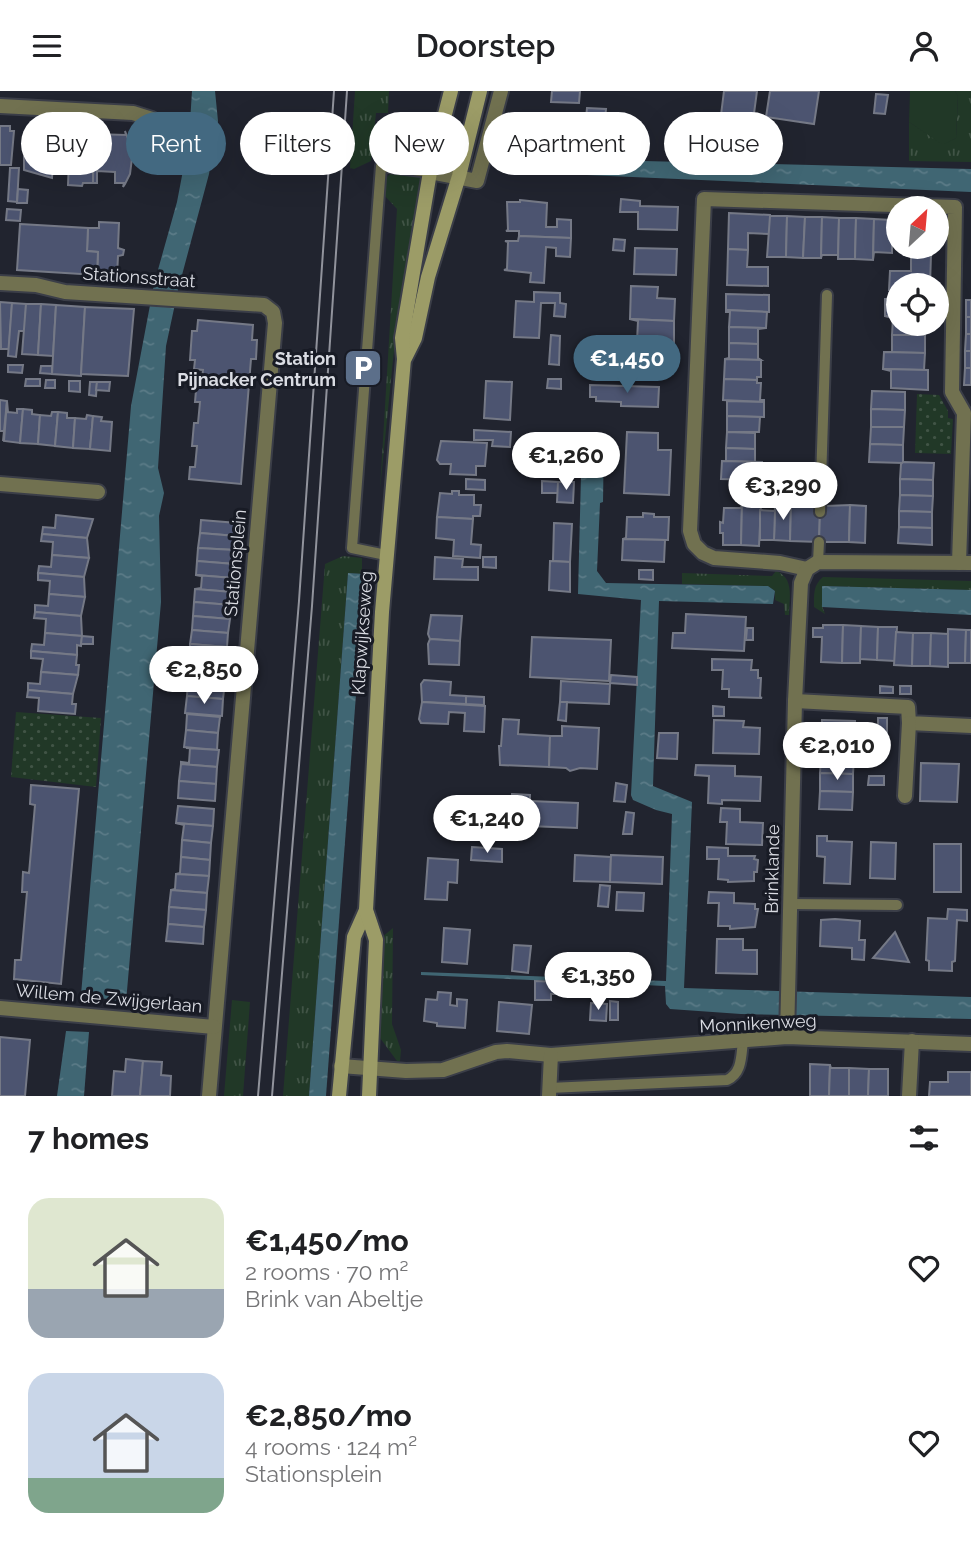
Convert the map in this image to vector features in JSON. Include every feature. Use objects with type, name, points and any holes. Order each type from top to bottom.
[{"type":"main road","name":"Klapwijkseweg","points":[[446,112],[451,91]]},
{"type":"main road","name":"Klapwijkseweg","points":[[404,359],[415,338],[428,278],[459,176],[480,91]]},
{"type":"main road","name":"Klapwijkseweg","points":[[339,1096],[354,937],[366,911],[386,555],[404,359],[402,338],[429,175]]},
{"type":"main road","name":"Klapwijkseweg","points":[[366,911],[376,940],[369,1096]]},
{"type":"street","points":[[452,175],[477,181],[501,91]]},
{"type":"street","points":[[0,106],[126,113]]},
{"type":"street","points":[[704,199],[955,207],[952,392],[964,413],[965,563],[813,566],[714,558],[703,554],[694,544],[690,531],[704,199]]},
{"type":"street","name":"Stationsstraat","points":[[0,283],[36,285],[65,292],[264,305],[273,311]]},
{"type":"street","name":"Stationsplein","points":[[209,1096],[275,323],[273,311]]},
{"type":"street","points":[[0,484],[98,492]]},
{"type":"street","name":"Brinklande","points":[[787,1037],[795,701],[801,583],[813,566]]},
{"type":"street","points":[[795,701],[908,707],[905,796]]},
{"type":"street","points":[[909,723],[971,726]]},
{"type":"street","name":"Willem de Zwijgerlaan","points":[[0,1008],[214,1027]]},
{"type":"street","name":"Monnikenweg","points":[[341,1066],[406,1071],[443,1070],[496,1052],[551,1055],[787,1037],[971,1044]]},
{"type":"street","points":[[909,1096],[912,1041]]},
{"type":"street","points":[[549,1092],[551,1055]]},
{"type":"lane","points":[[380,175],[352,548],[386,555]]},
{"type":"lane","points":[[820,512],[827,295]]},
{"type":"lane","points":[[813,566],[819,542]]},
{"type":"lane","points":[[790,904],[897,905]]},
{"type":"lane","points":[[549,1092],[727,1080],[736,1076],[739,1069],[743,1041]]},
{"type":"green space","points":[[355,91],[389,91],[388,112],[369,112],[369,162],[355,169],[355,112]]},
{"type":"green space","points":[[910,91],[955,91],[958,96],[956,138],[943,145],[909,122]]},
{"type":"green space","points":[[955,91],[971,91],[971,162],[909,161],[909,122],[943,144],[956,138],[958,96]]},
{"type":"green space","points":[[389,175],[400,175],[421,179],[397,320],[380,489],[397,209],[384,195],[385,179]]},
{"type":"green space","points":[[917,394],[939,395],[948,411],[948,418],[953,419],[951,454],[915,453]]},
{"type":"green space","points":[[343,556],[362,558],[362,574],[348,573],[309,1096],[283,1096],[325,564]]},
{"type":"green space","points":[[776,571],[782,574],[788,584],[789,615],[785,615],[784,604],[775,600],[775,591],[768,586],[682,584],[682,573],[772,576]]},
{"type":"green space","points":[[823,577],[971,581],[971,590],[822,586],[822,606],[825,614],[814,607],[816,587]]},
{"type":"green space","points":[[16,712],[101,718],[96,787],[11,777]]},
{"type":"green space","points":[[393,928],[392,1024],[401,1050],[400,1061],[397,1061],[380,1038],[381,938]]},
{"type":"green space","points":[[232,1000],[250,1002],[243,1096],[224,1096]]},
{"type":"water","points":[[192,91],[215,91],[217,112],[191,112]]},
{"type":"water","points":[[650,161],[664,161],[664,175],[783,175],[783,164],[971,169],[971,192],[586,175],[650,175]]},
{"type":"water","points":[[182,175],[209,175],[166,346],[158,468],[164,493],[159,516],[161,602],[126,1002],[81,995],[131,406],[154,284]]},
{"type":"water","points":[[582,436],[604,436],[603,502],[600,503],[597,571],[606,583],[768,586],[775,591],[773,604],[659,601],[653,786],[692,802],[684,988],[971,997],[971,1019],[741,1014],[670,1009],[666,1004],[665,986],[421,975],[421,972],[666,981],[672,814],[633,800],[631,795],[641,600],[578,594]]},
{"type":"water","points":[[348,573],[365,574],[326,1096],[309,1096]]},
{"type":"water","points":[[822,586],[971,590],[971,615],[822,607]]},
{"type":"water","points":[[66,1031],[89,1032],[84,1096],[57,1096]]},
{"type":"building","points":[[552,91],[580,91],[579,103],[551,102]]},
{"type":"building","points":[[724,91],[757,91],[754,112],[721,112]]},
{"type":"building","points":[[770,91],[819,91],[814,124],[783,119],[783,112],[767,112]]},
{"type":"building","points":[[876,94],[888,95],[885,114],[874,113]]},
{"type":"building","points":[[587,108],[606,109],[606,112],[587,112]]},
{"type":"building","points":[[0,126],[10,126],[10,131],[14,131],[11,165],[0,165]]},
{"type":"building","points":[[112,135],[126,135],[126,175],[130,175],[123,187],[124,183],[115,183],[115,172],[112,172]]},
{"type":"building","points":[[10,168],[19,168],[17,202],[8,201]]},
{"type":"building","points":[[68,175],[93,175],[93,183],[83,183],[82,186],[68,185]]},
{"type":"building","points":[[93,175],[97,175],[97,183],[93,183]]},
{"type":"building","points":[[18,189],[28,190],[27,203],[17,203]]},
{"type":"building","points":[[621,199],[640,201],[640,206],[678,207],[677,230],[638,229],[638,212],[620,212]]},
{"type":"building","points":[[520,200],[547,203],[546,227],[557,227],[557,219],[571,220],[571,238],[519,236],[519,231],[506,231],[507,202]]},
{"type":"building","points":[[7,209],[21,210],[20,221],[6,220]]},
{"type":"building","points":[[729,213],[770,215],[770,234],[748,233],[748,250],[728,249]]},
{"type":"building","points":[[770,216],[787,216],[786,257],[767,257]]},
{"type":"building","points":[[787,216],[805,217],[803,258],[786,257]]},
{"type":"building","points":[[805,217],[822,217],[821,258],[803,258]]},
{"type":"building","points":[[822,217],[839,218],[838,259],[838,255],[822,255],[821,258]]},
{"type":"building","points":[[839,218],[856,218],[855,259],[838,259]]},
{"type":"building","points":[[856,218],[874,219],[873,260],[855,259]]},
{"type":"building","points":[[874,219],[886,220],[886,253],[874,252],[873,260]]},
{"type":"building","points":[[99,222],[119,223],[118,248],[124,250],[123,255],[118,256],[117,276],[97,275],[98,252],[87,251],[88,228],[99,228]]},
{"type":"building","points":[[20,224],[88,228],[87,251],[98,252],[97,275],[17,270]]},
{"type":"building","points":[[519,236],[571,238],[570,257],[556,256],[556,248],[546,247],[544,283],[530,282],[531,273],[504,270],[507,269],[508,242],[505,241],[518,241]]},
{"type":"building","points":[[614,239],[625,240],[624,251],[613,250]]},
{"type":"building","points":[[635,248],[677,249],[676,275],[634,274]]},
{"type":"building","points":[[728,249],[748,250],[747,267],[768,267],[768,286],[727,285]]},
{"type":"building","points":[[911,259],[931,259],[930,273],[890,273],[911,271]]},
{"type":"building","points":[[631,286],[658,287],[657,298],[675,299],[674,321],[630,319]]},
{"type":"building","points":[[534,292],[560,293],[560,303],[566,304],[565,317],[554,316],[555,303],[541,303],[539,338],[514,337],[516,301],[534,302]]},
{"type":"building","points":[[726,294],[769,295],[769,312],[726,310]]},
{"type":"building","points":[[966,300],[971,300],[971,317],[966,317]]},
{"type":"building","points":[[0,302],[12,303],[9,349],[1,349]]},
{"type":"building","points":[[12,303],[26,304],[25,331],[19,331],[16,357],[8,356]]},
{"type":"building","points":[[26,304],[41,304],[38,355],[22,354]]},
{"type":"building","points":[[41,304],[56,305],[53,356],[38,355]]},
{"type":"building","points":[[56,305],[85,307],[81,376],[52,374]]},
{"type":"building","points":[[85,307],[134,309],[128,376],[81,374]]},
{"type":"building","points":[[726,310],[767,312],[766,328],[729,327],[730,312]]},
{"type":"building","points":[[966,317],[971,317],[971,334],[966,334]]},
{"type":"building","points":[[630,319],[674,321],[674,343],[656,342],[656,354],[629,353],[629,340],[637,341],[638,321]]},
{"type":"building","points":[[198,320],[253,325],[252,340],[257,340],[256,359],[251,359],[241,484],[189,479],[190,467],[195,467],[197,446],[192,446],[194,423],[198,423],[200,402],[195,402],[197,379],[202,379],[203,370],[194,369],[195,360],[190,360],[192,331],[197,331]]},
{"type":"building","points":[[729,327],[766,328],[758,329],[758,344],[729,343]]},
{"type":"building","points":[[966,334],[971,334],[971,351],[965,351]]},
{"type":"building","points":[[551,335],[560,336],[559,365],[549,364]]},
{"type":"building","points":[[892,336],[925,336],[925,353],[884,352],[892,352]]},
{"type":"building","points":[[729,343],[758,344],[758,358],[761,360],[725,359],[729,358]]},
{"type":"building","points":[[965,351],[971,351],[971,368],[965,368]]},
{"type":"building","points":[[884,352],[925,353],[924,370],[883,369]]},
{"type":"building","points":[[725,359],[761,360],[761,377],[757,377],[757,380],[724,379]]},
{"type":"building","points":[[8,365],[23,365],[22,373],[8,372]]},
{"type":"building","points":[[41,366],[52,366],[52,374],[40,373]]},
{"type":"building","points":[[965,368],[971,368],[971,385],[964,385]]},
{"type":"building","points":[[883,369],[928,370],[928,390],[891,388],[891,371]]},
{"type":"building","points":[[26,379],[40,379],[40,386],[25,386]]},
{"type":"building","points":[[548,379],[561,379],[561,389],[547,388]]},
{"type":"building","points":[[724,379],[757,380],[757,383],[761,383],[760,400],[764,402],[723,400]]},
{"type":"building","points":[[46,380],[55,380],[55,388],[45,388]]},
{"type":"building","points":[[69,381],[80,381],[80,392],[69,391]]},
{"type":"building","points":[[486,381],[512,382],[510,420],[484,418]]},
{"type":"building","points":[[90,382],[97,382],[96,396],[89,395]]},
{"type":"building","points":[[97,382],[110,382],[109,391],[96,390]]},
{"type":"building","points":[[590,385],[659,387],[658,407],[621,406],[621,402],[596,401],[596,397],[590,397]]},
{"type":"building","points":[[872,391],[905,392],[905,410],[871,409]]},
{"type":"building","points":[[0,400],[7,401],[4,431],[0,431]]},
{"type":"building","points":[[7,401],[8,412],[17,413],[17,409],[23,409],[20,443],[4,441]]},
{"type":"building","points":[[727,401],[764,402],[764,417],[727,416]]},
{"type":"building","points":[[23,409],[40,415],[38,444],[20,443]]},
{"type":"building","points":[[871,409],[905,410],[904,427],[871,427]]},
{"type":"building","points":[[52,412],[58,412],[55,446],[38,444],[40,415],[51,416]]},
{"type":"building","points":[[58,412],[67,413],[67,418],[75,418],[73,448],[55,446]]},
{"type":"building","points":[[87,415],[93,416],[90,449],[73,448],[75,418],[86,419]]},
{"type":"building","points":[[93,416],[102,417],[101,421],[112,422],[110,451],[90,449]]},
{"type":"building","points":[[727,416],[760,417],[759,432],[727,432]]},
{"type":"building","points":[[871,427],[904,427],[903,445],[870,444]]},
{"type":"building","points":[[474,430],[511,432],[510,447],[492,446],[493,440],[474,440]]},
{"type":"building","points":[[627,432],[658,433],[658,450],[671,450],[669,495],[624,493]]},
{"type":"building","points":[[727,432],[755,433],[755,449],[726,448]]},
{"type":"building","points":[[565,436],[575,436],[574,466],[564,466]]},
{"type":"building","points":[[441,441],[487,443],[485,466],[476,466],[476,475],[450,474],[451,464],[440,464],[437,460]]},
{"type":"building","points":[[870,444],[903,445],[903,463],[869,462]]},
{"type":"building","points":[[726,448],[755,449],[755,462],[726,461]]},
{"type":"building","points":[[722,461],[762,462],[762,480],[721,479]]},
{"type":"building","points":[[903,462],[934,463],[933,480],[900,479]]},
{"type":"building","points":[[466,479],[485,480],[485,490],[466,489]]},
{"type":"building","points":[[900,479],[933,480],[933,496],[900,495]]},
{"type":"building","points":[[542,481],[558,482],[558,493],[542,493]]},
{"type":"building","points":[[558,482],[574,482],[573,503],[557,502]]},
{"type":"building","points":[[452,491],[459,491],[459,495],[474,495],[474,505],[481,505],[480,516],[473,516],[473,519],[437,517],[440,493],[452,494]]},
{"type":"building","points":[[900,495],[933,496],[932,512],[899,511]]},
{"type":"building","points":[[775,503],[791,503],[790,541],[774,540]]},
{"type":"building","points":[[742,504],[741,545],[723,545],[720,522],[723,523],[724,508],[741,508]]},
{"type":"building","points":[[742,504],[761,505],[759,546],[741,545]]},
{"type":"building","points":[[791,505],[814,505],[814,512],[820,512],[819,542],[790,541]]},
{"type":"building","points":[[850,505],[849,542],[819,542],[820,512],[826,512],[826,506]]},
{"type":"building","points":[[850,505],[866,506],[865,543],[849,542]]},
{"type":"building","points":[[760,510],[775,511],[774,540],[760,540]]},
{"type":"building","points":[[899,511],[932,512],[932,528],[899,527]]},
{"type":"building","points":[[643,513],[654,514],[654,517],[669,517],[668,540],[623,539],[626,538],[627,517],[643,517]]},
{"type":"building","points":[[56,515],[93,519],[87,538],[42,534],[43,527],[55,528]]},
{"type":"building","points":[[437,517],[473,519],[471,544],[481,545],[480,558],[453,556],[454,540],[436,538]]},
{"type":"building","points":[[201,520],[237,523],[236,536],[200,533]]},
{"type":"building","points":[[554,523],[572,524],[570,562],[553,561]]},
{"type":"building","points":[[899,527],[932,528],[932,545],[898,543]]},
{"type":"building","points":[[200,533],[236,536],[235,550],[198,548]]},
{"type":"building","points":[[42,534],[87,538],[89,558],[52,555],[53,542],[41,541]]},
{"type":"building","points":[[623,539],[665,540],[664,562],[622,560]]},
{"type":"building","points":[[198,548],[235,550],[234,564],[197,561]]},
{"type":"building","points":[[52,555],[89,558],[84,577],[38,573],[39,566],[51,567]]},
{"type":"building","points":[[435,557],[463,559],[462,567],[478,567],[478,580],[434,579]]},
{"type":"building","points":[[483,557],[496,557],[496,568],[483,567]]},
{"type":"building","points":[[197,561],[234,564],[233,578],[196,575]]},
{"type":"building","points":[[550,561],[570,562],[570,592],[549,590]]},
{"type":"building","points":[[639,570],[653,570],[653,580],[639,579]]},
{"type":"building","points":[[38,573],[84,577],[85,597],[49,594],[50,581],[38,580]]},
{"type":"building","points":[[196,575],[233,578],[232,592],[195,589],[201,588],[202,576]]},
{"type":"building","points":[[195,589],[232,592],[231,605],[194,602]]},
{"type":"building","points":[[49,594],[85,597],[81,616],[35,612],[35,605],[48,606]]},
{"type":"building","points":[[194,602],[231,605],[230,619],[193,616]]},
{"type":"building","points":[[35,612],[81,616],[82,636],[45,633],[46,619],[34,618]]},
{"type":"building","points":[[686,614],[746,617],[744,651],[672,648],[673,633],[685,633]]},
{"type":"building","points":[[431,615],[462,616],[460,641],[430,639],[428,634]]},
{"type":"building","points":[[193,616],[230,619],[228,633],[192,630]]},
{"type":"building","points":[[823,625],[843,625],[842,663],[821,662],[822,637],[813,637],[813,628],[823,628]]},
{"type":"building","points":[[843,625],[861,626],[860,663],[842,663]]},
{"type":"building","points":[[861,626],[878,627],[877,660],[860,659]]},
{"type":"building","points":[[878,627],[897,627],[895,661],[877,660]]},
{"type":"building","points":[[747,628],[753,628],[753,640],[746,640]]},
{"type":"building","points":[[948,629],[966,630],[965,663],[947,663]]},
{"type":"building","points":[[192,630],[228,633],[227,647],[190,644]]},
{"type":"building","points":[[966,630],[971,630],[971,663],[965,663]]},
{"type":"building","points":[[896,632],[913,633],[912,666],[894,665]]},
{"type":"building","points":[[45,633],[82,636],[81,646],[77,645],[77,655],[31,651],[32,644],[44,645]]},
{"type":"building","points":[[913,633],[931,633],[930,666],[912,666]]},
{"type":"building","points":[[931,633],[948,634],[948,667],[930,666]]},
{"type":"building","points":[[82,636],[93,637],[93,644],[81,644]]},
{"type":"building","points":[[532,637],[611,640],[609,681],[530,677]]},
{"type":"building","points":[[430,639],[460,641],[459,665],[429,664]]},
{"type":"building","points":[[190,644],[227,647],[226,660],[190,657]]},
{"type":"building","points":[[31,651],[77,655],[78,675],[41,672],[43,659],[31,658]]},
{"type":"building","points":[[712,659],[752,660],[751,670],[758,670],[758,678],[761,678],[762,698],[729,697],[729,689],[722,689],[723,670],[712,670]]},
{"type":"building","points":[[189,662],[226,665],[225,682],[188,679]]},
{"type":"building","points":[[41,672],[78,675],[73,694],[28,690],[28,683],[40,684]]},
{"type":"building","points":[[611,675],[637,677],[637,685],[610,683]]},
{"type":"building","points":[[188,679],[225,682],[223,699],[187,696]]},
{"type":"building","points":[[424,680],[451,682],[450,695],[466,696],[466,704],[422,702],[421,684]]},
{"type":"building","points":[[561,681],[610,684],[609,704],[560,702]]},
{"type":"building","points":[[880,686],[893,687],[893,693],[880,693]]},
{"type":"building","points":[[900,686],[911,686],[911,694],[900,694]]},
{"type":"building","points":[[28,690],[73,694],[75,714],[38,711],[39,698],[27,697]]},
{"type":"building","points":[[187,696],[223,699],[222,716],[185,713]]},
{"type":"building","points":[[466,696],[484,697],[484,705],[466,704]]},
{"type":"building","points":[[422,702],[485,706],[484,732],[464,731],[465,713],[449,712],[448,724],[421,723],[419,719]]},
{"type":"building","points":[[560,702],[567,702],[566,721],[558,720]]},
{"type":"building","points":[[713,706],[724,707],[724,716],[713,716]]},
{"type":"building","points":[[187,714],[220,717],[218,733],[186,730]]},
{"type":"building","points":[[878,718],[887,718],[887,737],[878,737]]},
{"type":"building","points":[[503,719],[519,720],[518,734],[550,736],[549,767],[500,765],[499,746]]},
{"type":"building","points":[[714,720],[744,721],[743,727],[760,728],[759,754],[713,753]]},
{"type":"building","points":[[822,720],[855,721],[855,739],[822,738]]},
{"type":"building","points":[[562,726],[599,728],[597,769],[580,768],[570,771],[566,768],[549,767],[550,736],[562,736]]},
{"type":"building","points":[[186,730],[218,733],[217,750],[184,747]]},
{"type":"building","points":[[659,733],[678,733],[677,759],[657,758]]},
{"type":"building","points":[[822,738],[855,739],[854,757],[821,756]]},
{"type":"building","points":[[867,739],[887,740],[886,749],[867,748]]},
{"type":"building","points":[[190,748],[219,750],[217,767],[181,764],[189,763]]},
{"type":"building","points":[[821,756],[854,757],[853,774],[820,773]]},
{"type":"building","points":[[921,763],[959,764],[957,802],[920,801]]},
{"type":"building","points":[[181,764],[217,767],[216,784],[179,781]]},
{"type":"building","points":[[696,765],[735,766],[735,776],[761,777],[760,801],[722,800],[722,804],[708,803],[709,776],[695,775]]},
{"type":"building","points":[[820,773],[853,774],[853,792],[820,791]]},
{"type":"building","points":[[869,776],[884,776],[884,785],[868,785]]},
{"type":"building","points":[[179,781],[216,784],[215,801],[178,798]]},
{"type":"building","points":[[616,783],[627,785],[625,802],[614,801]]},
{"type":"building","points":[[31,785],[79,789],[61,984],[14,979],[15,960],[21,960],[27,892],[22,892],[23,872],[29,873],[35,805],[30,804]]},
{"type":"building","points":[[820,791],[853,792],[852,810],[819,809]]},
{"type":"building","points":[[512,794],[530,795],[529,826],[510,825]]},
{"type":"building","points":[[530,801],[578,803],[577,828],[529,826]]},
{"type":"building","points":[[178,806],[214,809],[213,826],[176,823]]},
{"type":"building","points":[[721,808],[740,809],[740,822],[763,823],[762,845],[726,844],[727,822],[720,822]]},
{"type":"building","points":[[626,812],[634,813],[632,834],[623,834]]},
{"type":"building","points":[[486,815],[505,815],[504,831],[485,830]]},
{"type":"building","points":[[176,823],[213,826],[211,843],[182,840],[184,825]]},
{"type":"building","points":[[817,836],[827,836],[827,841],[852,842],[850,884],[824,883],[825,857],[817,856]]},
{"type":"building","points":[[182,840],[211,843],[210,860],[181,857]]},
{"type":"building","points":[[871,842],[896,843],[895,879],[870,878]]},
{"type":"building","points":[[934,844],[961,844],[961,892],[934,892]]},
{"type":"building","points":[[472,847],[502,849],[502,862],[471,860]]},
{"type":"building","points":[[707,847],[728,848],[728,856],[755,856],[754,859],[758,860],[754,881],[728,882],[718,879],[719,859],[707,859]]},
{"type":"building","points":[[575,855],[611,857],[610,882],[574,881]]},
{"type":"building","points":[[611,855],[663,857],[662,884],[610,882]]},
{"type":"building","points":[[181,857],[210,860],[209,876],[176,874],[180,873]]},
{"type":"building","points":[[428,858],[458,860],[457,883],[448,882],[447,900],[425,899]]},
{"type":"building","points":[[176,874],[209,876],[207,893],[171,890],[175,889]]},
{"type":"building","points":[[600,885],[610,886],[608,907],[598,906]]},
{"type":"building","points":[[171,890],[207,893],[206,910],[169,907]]},
{"type":"building","points":[[617,892],[644,893],[643,911],[616,910]]},
{"type":"building","points":[[709,892],[734,893],[734,903],[755,904],[755,909],[758,909],[755,927],[730,929],[730,926],[718,926],[719,903],[708,903]]},
{"type":"building","points":[[169,907],[206,910],[204,927],[168,924]]},
{"type":"building","points":[[948,909],[967,910],[967,921],[957,920],[952,971],[929,970],[929,961],[926,960],[928,918],[947,919]]},
{"type":"building","points":[[821,920],[860,921],[859,940],[865,940],[864,960],[852,959],[852,948],[820,946]]},
{"type":"building","points":[[168,924],[204,927],[203,944],[166,941]]},
{"type":"building","points":[[444,928],[470,930],[467,964],[442,962]]},
{"type":"building","points":[[895,932],[909,962],[873,958]]},
{"type":"building","points":[[717,939],[743,939],[743,950],[757,950],[757,974],[716,973]]},
{"type":"building","points":[[514,945],[531,946],[528,973],[512,971]]},
{"type":"building","points":[[535,981],[557,982],[556,994],[551,994],[551,1000],[535,1000]]},
{"type":"building","points":[[438,992],[451,993],[450,1005],[457,1006],[457,999],[467,1000],[465,1028],[437,1026],[437,1023],[424,1021],[426,999],[437,1000]]},
{"type":"building","points":[[610,1001],[618,1002],[618,1020],[610,1020]]},
{"type":"building","points":[[499,1002],[532,1005],[529,1034],[497,1031]]},
{"type":"building","points":[[591,1003],[607,1004],[606,1021],[590,1020]]},
{"type":"building","points":[[0,1037],[30,1040],[25,1096],[0,1096]]},
{"type":"building","points":[[126,1059],[143,1061],[140,1096],[112,1096],[114,1071],[125,1072]]},
{"type":"building","points":[[143,1061],[162,1062],[161,1075],[171,1076],[170,1096],[140,1096]]},
{"type":"building","points":[[810,1064],[830,1065],[829,1096],[810,1096]]},
{"type":"building","points":[[830,1065],[831,1068],[849,1068],[849,1096],[829,1096]]},
{"type":"building","points":[[849,1068],[869,1069],[868,1096],[849,1096]]},
{"type":"building","points":[[869,1069],[888,1069],[888,1096],[868,1096]]},
{"type":"building","points":[[948,1072],[971,1072],[971,1096],[929,1096],[930,1082],[948,1082]]},
{"type":"tram line","points":[[258,1096],[299,601],[334,91]]},
{"type":"tram line","points":[[272,1096],[312,606],[347,91]]},
{"type":"place","name":"Station Pijnacker Centrum","points":[[363,368]]}]
